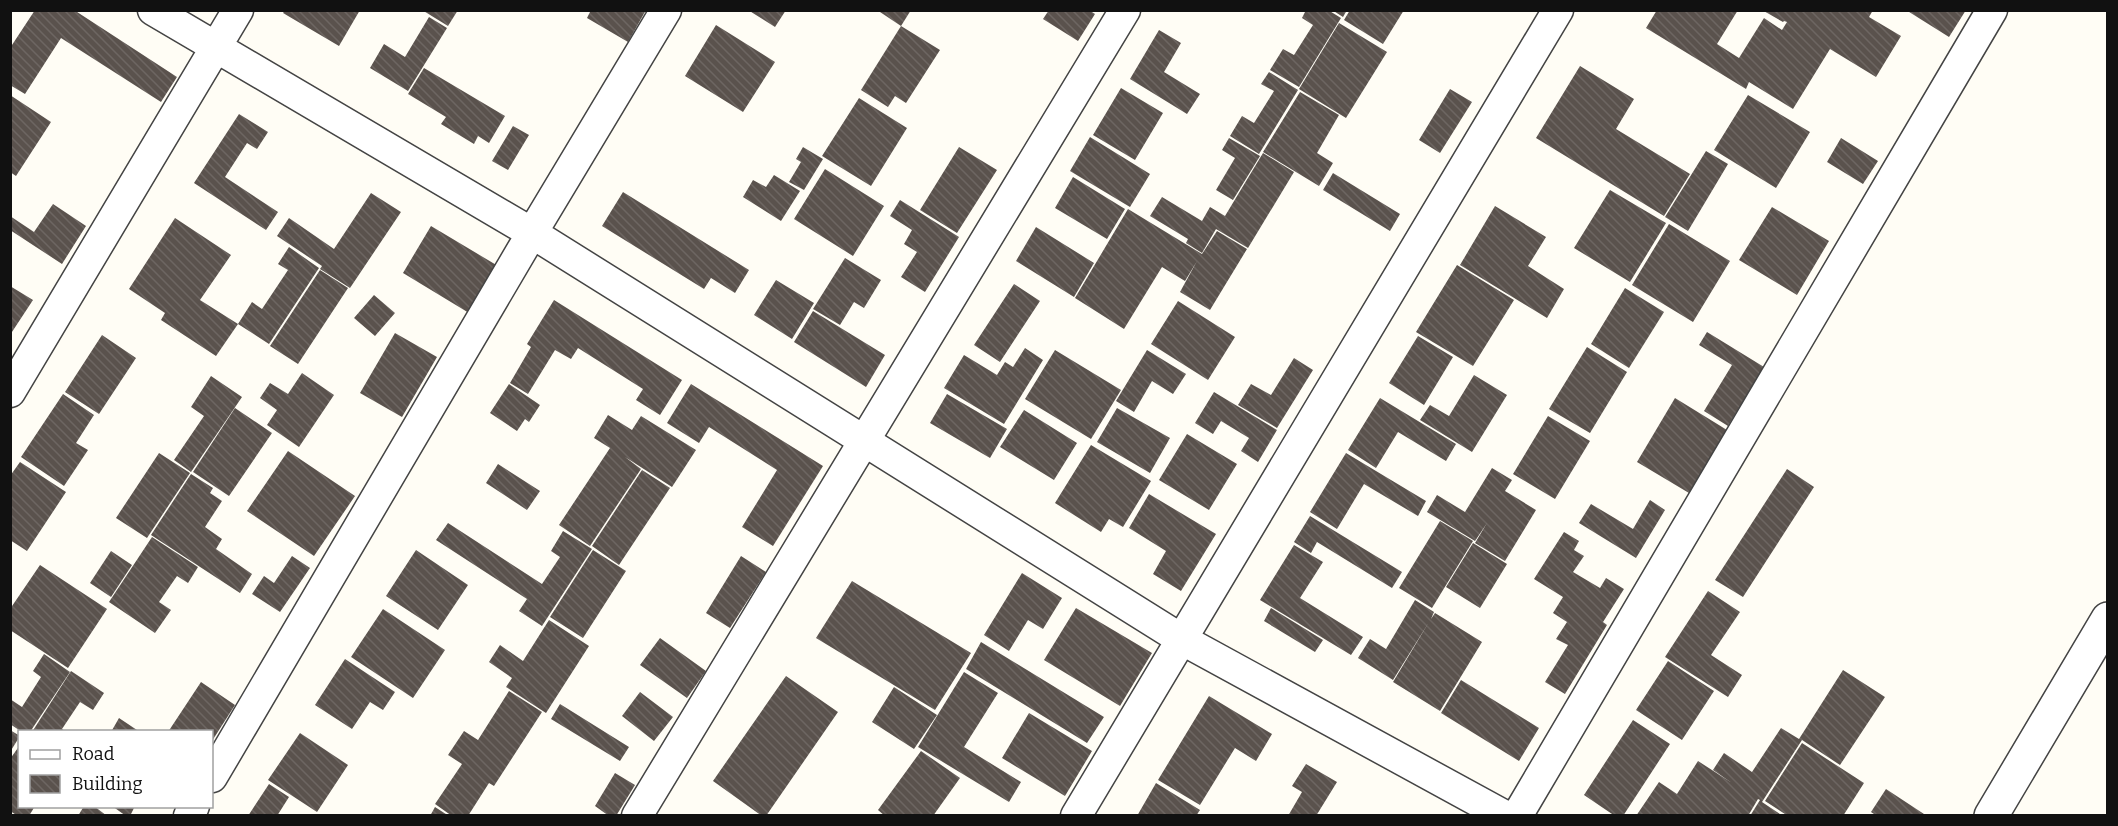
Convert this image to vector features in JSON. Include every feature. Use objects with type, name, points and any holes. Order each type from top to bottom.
[{"type":"street","points":[[153,10],[532,233],[1181,639],[1505,816]]},
{"type":"street","points":[[10,392],[238,10]]},
{"type":"street","points":[[213,775],[666,10]]},
{"type":"street","points":[[637,816],[1125,10]]},
{"type":"street","points":[[1076,816],[1558,10]]},
{"type":"street","points":[[1517,816],[1992,10]]},
{"type":"street","points":[[1991,816],[2108,619]]},
{"type":"building","points":[[35,10],[74,10],[177,77],[161,102],[61,38],[25,94],[10,85],[10,48]]},
{"type":"building","points":[[285,10],[360,10],[339,46],[283,13]]},
{"type":"building","points":[[422,10],[458,10],[448,26]]},
{"type":"building","points":[[591,10],[646,10],[628,42],[587,18]]},
{"type":"building","points":[[748,10],[786,10],[775,27]]},
{"type":"building","points":[[877,10],[911,10],[901,26]]},
{"type":"building","points":[[1049,10],[1089,10],[1095,14],[1078,41],[1043,19]]},
{"type":"building","points":[[1306,10],[1328,10],[1341,18],[1299,87],[1270,70],[1283,49],[1294,55],[1313,25],[1302,18]]},
{"type":"building","points":[[1332,10],[1347,10],[1343,17]]},
{"type":"building","points":[[1350,10],[1404,10],[1383,44],[1344,20]]},
{"type":"building","points":[[1657,10],[1738,10],[1717,44],[1739,58],[1764,18],[1782,30],[1787,22],[1762,10],[1873,10],[1869,17],[1901,36],[1876,77],[1830,49],[1793,109],[1749,82],[1746,89],[1646,28]]},
{"type":"building","points":[[1906,10],[1966,10],[1949,37]]},
{"type":"building","points":[[429,17],[447,28],[408,91],[370,68],[384,44],[405,57]]},
{"type":"building","points":[[1339,23],[1387,52],[1346,118],[1299,89]]},
{"type":"building","points":[[716,25],[775,62],[743,112],[685,76]]},
{"type":"building","points":[[901,26],[940,50],[906,103],[895,96],[888,107],[861,90]]},
{"type":"building","points":[[1159,30],[1181,43],[1164,72],[1200,94],[1187,114],[1130,79]]},
{"type":"building","points":[[1580,66],[1634,99],[1616,129],[1690,174],[1664,216],[1536,138]]},
{"type":"building","points":[[424,68],[505,116],[489,143],[478,136],[474,144],[441,124],[446,117],[408,94]]},
{"type":"building","points":[[1269,72],[1298,90],[1259,154],[1230,136],[1242,116],[1254,123],[1274,91],[1261,84]]},
{"type":"building","points":[[1121,88],[1163,113],[1135,160],[1093,135]]},
{"type":"building","points":[[1450,89],[1472,102],[1440,153],[1419,140]]},
{"type":"building","points":[[1300,92],[1339,115],[1317,153],[1333,163],[1319,186],[1263,152]]},
{"type":"building","points":[[10,95],[51,122],[16,176],[10,172]]},
{"type":"building","points":[[1748,95],[1810,132],[1776,188],[1714,150]]},
{"type":"building","points":[[859,98],[907,128],[871,186],[822,156]]},
{"type":"building","points":[[239,114],[268,132],[257,149],[247,143],[225,177],[278,212],[266,230],[194,183]]},
{"type":"building","points":[[513,126],[529,135],[508,170],[492,161]]},
{"type":"building","points":[[1090,137],[1150,174],[1130,207],[1070,171]]},
{"type":"building","points":[[1229,138],[1260,156],[1233,200],[1216,190],[1235,158],[1222,150]]},
{"type":"building","points":[[1841,138],[1878,161],[1863,184],[1827,162]]},
{"type":"building","points":[[803,147],[823,159],[804,190],[789,182],[801,162],[796,159]]},
{"type":"building","points":[[959,147],[997,170],[957,233],[920,210]]},
{"type":"building","points":[[1706,151],[1728,164],[1688,231],[1665,217]]},
{"type":"building","points":[[1263,153],[1294,172],[1248,248],[1216,229],[1202,253],[1186,243],[1188,239],[1150,216],[1162,197],[1202,221],[1210,207],[1225,216]]},
{"type":"building","points":[[825,169],[884,206],[853,256],[794,219]]},
{"type":"building","points":[[1333,173],[1400,214],[1390,231],[1323,190]]},
{"type":"building","points":[[774,175],[800,191],[781,221],[743,197],[753,180],[766,187]]},
{"type":"building","points":[[1073,177],[1125,209],[1107,239],[1055,208]]},
{"type":"building","points":[[1610,190],[1666,223],[1630,282],[1574,248]]},
{"type":"building","points":[[623,192],[749,270],[735,293],[711,278],[704,289],[602,226]]},
{"type":"building","points":[[371,193],[401,212],[350,288],[320,269],[322,266],[277,236],[289,218],[334,249]]},
{"type":"building","points":[[900,200],[959,237],[925,292],[901,277],[917,252],[904,244],[912,230],[890,216]]},
{"type":"building","points":[[53,204],[86,226],[62,264],[10,230],[10,216],[34,232]]},
{"type":"building","points":[[1495,206],[1546,237],[1528,266],[1564,289],[1547,318],[1460,265]]},
{"type":"building","points":[[1772,207],[1829,241],[1797,295],[1739,260]]},
{"type":"building","points":[[1128,209],[1202,254],[1217,231],[1247,249],[1210,310],[1180,292],[1197,261],[1185,281],[1162,267],[1124,329],[1075,298]]},
{"type":"building","points":[[175,218],[231,255],[200,300],[238,324],[216,356],[161,320],[165,313],[129,289]]},
{"type":"building","points":[[1669,224],[1730,261],[1693,322],[1632,285]]},
{"type":"building","points":[[431,226],[498,266],[469,313],[403,273]]},
{"type":"building","points":[[1036,227],[1094,263],[1074,297],[1016,261]]},
{"type":"building","points":[[289,247],[319,268],[269,344],[238,324],[252,302],[262,309],[288,270],[278,264]]},
{"type":"building","points":[[845,258],[881,280],[864,308],[854,302],[840,325],[813,309]]},
{"type":"building","points":[[1457,265],[1514,300],[1473,366],[1416,332]]},
{"type":"building","points":[[320,270],[348,288],[298,364],[270,346]]},
{"type":"building","points":[[776,280],[814,303],[792,339],[754,315]]},
{"type":"building","points":[[1014,284],[1040,301],[1000,362],[974,345]]},
{"type":"building","points":[[10,286],[33,300],[10,335]]},
{"type":"building","points":[[1625,288],[1664,312],[1629,368],[1591,344]]},
{"type":"building","points":[[374,295],[395,313],[375,336],[354,318]]},
{"type":"building","points":[[554,300],[682,380],[660,415],[636,400],[643,389],[578,348],[571,359],[555,350],[528,394],[510,383],[531,347],[527,344]]},
{"type":"building","points":[[1178,301],[1235,337],[1208,380],[1151,344]]},
{"type":"building","points":[[813,311],[885,355],[866,387],[794,342]]},
{"type":"building","points":[[1707,332],[1764,367],[1728,426],[1704,411],[1732,365],[1699,345]]},
{"type":"building","points":[[395,333],[437,357],[402,417],[360,393]]},
{"type":"building","points":[[102,335],[136,358],[99,414],[65,392]]},
{"type":"building","points":[[1418,336],[1453,357],[1424,405],[1389,383]]},
{"type":"building","points":[[1587,347],[1627,372],[1590,433],[1549,409]]},
{"type":"building","points":[[1025,348],[1043,360],[1004,424],[944,388],[964,355],[997,375],[1005,362],[1013,367]]},
{"type":"building","points":[[1055,350],[1121,390],[1091,439],[1025,399]]},
{"type":"building","points":[[1147,350],[1186,374],[1173,394],[1152,381],[1134,412],[1116,401]]},
{"type":"building","points":[[1294,358],[1313,370],[1277,428],[1238,405],[1251,384],[1271,395]]},
{"type":"building","points":[[302,373],[334,395],[299,447],[267,425],[277,410],[260,398],[270,383],[288,394]]},
{"type":"building","points":[[1474,375],[1507,395],[1472,452],[1420,420],[1430,405],[1449,416]]},
{"type":"building","points":[[211,376],[242,397],[191,472],[174,460],[204,416],[191,407]]},
{"type":"building","points":[[509,384],[540,405],[529,422],[525,419],[517,431],[490,413]]},
{"type":"building","points":[[691,384],[823,466],[773,546],[742,527],[777,470],[709,427],[699,443],[667,423]]},
{"type":"building","points":[[1214,392],[1277,430],[1258,462],[1241,451],[1249,438],[1221,421],[1213,434],[1195,423]]},
{"type":"building","points":[[63,394],[94,415],[76,443],[88,450],[64,486],[21,457]]},
{"type":"building","points":[[947,394],[1007,429],[990,458],[930,423]]},
{"type":"building","points":[[1380,398],[1456,444],[1446,461],[1398,432],[1376,468],[1348,450]]},
{"type":"building","points":[[1675,398],[1727,430],[1689,493],[1637,462]]},
{"type":"building","points":[[235,408],[272,433],[229,496],[193,472]]},
{"type":"building","points":[[1117,408],[1170,438],[1150,473],[1097,442]]},
{"type":"building","points":[[1024,410],[1077,443],[1054,480],[1000,447]]},
{"type":"building","points":[[608,415],[632,430],[641,416],[696,450],[672,487],[625,457],[641,469],[590,546],[559,525],[610,448],[594,438]]},
{"type":"building","points":[[1548,416],[1590,441],[1555,499],[1513,474]]},
{"type":"building","points":[[1187,434],[1237,464],[1209,510],[1159,480]]},
{"type":"building","points":[[1091,445],[1151,481],[1123,527],[1109,519],[1101,532],[1055,503]]},
{"type":"building","points":[[288,451],[355,496],[314,556],[247,511]]},
{"type":"building","points":[[159,453],[190,473],[147,538],[116,518]]},
{"type":"building","points":[[1346,453],[1426,501],[1418,516],[1364,484],[1337,529],[1310,512]]},
{"type":"building","points":[[20,462],[66,492],[27,551],[10,540],[10,476]]},
{"type":"building","points":[[498,464],[540,491],[527,510],[486,483]]},
{"type":"building","points":[[1492,468],[1512,480],[1505,491],[1536,510],[1505,561],[1475,543],[1487,523],[1475,541],[1427,512],[1437,495],[1465,512]]},
{"type":"building","points":[[1787,469],[1814,487],[1743,597],[1715,580]]},
{"type":"building","points":[[642,470],[670,488],[619,565],[592,546]]},
{"type":"building","points":[[191,474],[213,488],[210,493],[222,501],[205,527],[222,539],[216,549],[252,574],[240,593],[151,535]]},
{"type":"building","points":[[1149,494],[1216,534],[1181,591],[1153,574],[1166,551],[1129,528]]},
{"type":"building","points":[[1650,500],[1665,510],[1636,558],[1579,523],[1591,504],[1633,529]]},
{"type":"building","points":[[1310,516],[1402,572],[1392,588],[1317,542],[1311,553],[1294,542]]},
{"type":"building","points":[[1440,521],[1473,541],[1432,608],[1399,588]]},
{"type":"building","points":[[448,523],[542,584],[560,557],[551,551],[563,531],[592,549],[542,626],[519,611],[527,599],[436,540]]},
{"type":"building","points":[[1564,532],[1579,541],[1574,550],[1584,556],[1573,572],[1600,588],[1606,578],[1624,589],[1603,622],[1607,625],[1565,694],[1545,682],[1568,645],[1556,639],[1567,622],[1553,613],[1563,597],[1534,579]]},
{"type":"building","points":[[152,537],[198,567],[188,583],[177,576],[159,602],[171,610],[155,633],[109,602]]},
{"type":"building","points":[[1473,543],[1507,564],[1480,608],[1446,587]]},
{"type":"building","points":[[1294,545],[1323,562],[1300,598],[1363,637],[1351,655],[1260,600]]},
{"type":"building","points":[[416,550],[468,585],[438,630],[386,596]]},
{"type":"building","points":[[593,550],[626,571],[583,638],[550,617]]},
{"type":"building","points":[[111,551],[132,565],[111,597],[90,583]]},
{"type":"building","points":[[292,556],[310,568],[280,612],[252,594],[264,576],[274,583]]},
{"type":"building","points":[[741,556],[766,572],[730,628],[706,613]]},
{"type":"building","points":[[40,565],[107,609],[68,668],[10,630],[10,609]]},
{"type":"building","points":[[1022,573],[1062,598],[1043,629],[1028,620],[1009,651],[984,635]]},
{"type":"building","points":[[852,581],[971,653],[935,710],[816,638]]},
{"type":"building","points":[[1708,591],[1740,612],[1711,655],[1742,675],[1728,697],[1665,657]]},
{"type":"building","points":[[1415,600],[1434,612],[1431,619],[1435,613],[1482,642],[1440,711],[1393,682],[1429,622],[1393,680],[1358,658],[1370,639],[1386,649]]},
{"type":"building","points":[[1076,608],[1152,653],[1120,706],[1044,660]]},
{"type":"building","points":[[1271,608],[1323,640],[1315,652],[1264,621]]},
{"type":"building","points":[[383,609],[445,650],[413,698],[351,657]]},
{"type":"building","points":[[549,620],[589,646],[546,713],[506,687],[512,678],[489,662],[500,645],[523,661]]},
{"type":"building","points":[[660,638],[706,671],[687,698],[640,665]]},
{"type":"building","points":[[981,642],[1104,717],[1087,743],[966,669]]},
{"type":"building","points":[[44,654],[70,672],[31,730],[19,730],[10,724],[10,699],[22,707],[41,677],[33,671]]},
{"type":"building","points":[[345,659],[395,692],[383,710],[370,702],[352,729],[315,705]]},
{"type":"building","points":[[1668,661],[1714,691],[1682,740],[1636,710]]},
{"type":"building","points":[[1843,670],[1885,697],[1840,765],[1802,740],[1762,802],[1783,816],[1750,816],[1760,800],[1758,799],[1748,816],[1636,816],[1659,782],[1677,794],[1698,761],[1732,783],[1713,770],[1724,753],[1752,772],[1781,728],[1799,739]]},
{"type":"building","points":[[71,671],[104,693],[93,710],[80,702],[63,730],[33,730]]},
{"type":"building","points":[[964,672],[998,693],[964,747],[1021,782],[1009,802],[918,747]]},
{"type":"building","points":[[786,676],[838,712],[766,816],[762,816],[713,781]]},
{"type":"building","points":[[1461,680],[1539,728],[1519,761],[1441,713]]},
{"type":"building","points":[[201,682],[235,705],[213,739],[213,730],[169,730]]},
{"type":"building","points":[[894,687],[937,715],[914,749],[872,722]]},
{"type":"building","points":[[509,691],[542,712],[494,786],[489,783],[468,816],[452,816],[435,804],[462,764],[448,755],[464,731],[478,740]]},
{"type":"building","points":[[640,692],[673,717],[654,741],[622,716]]},
{"type":"building","points":[[1209,696],[1272,734],[1256,761],[1235,748],[1200,805],[1158,780]]},
{"type":"building","points":[[560,704],[629,747],[620,761],[551,719]]},
{"type":"building","points":[[1029,713],[1092,751],[1065,796],[1002,758]]},
{"type":"building","points":[[119,718],[137,730],[112,730]]},
{"type":"building","points":[[1633,720],[1670,744],[1623,816],[1615,816],[1584,795]]},
{"type":"building","points":[[10,730],[18,735],[18,739],[10,752]]},
{"type":"building","points":[[300,733],[348,765],[317,812],[268,780]]},
{"type":"building","points":[[1802,743],[1864,783],[1843,816],[1788,816],[1765,801]]},
{"type":"building","points":[[18,748],[18,808],[34,808],[29,816],[18,816],[10,811],[10,759]]},
{"type":"building","points":[[921,751],[960,778],[933,816],[885,816],[878,810]]},
{"type":"building","points":[[1306,764],[1337,782],[1316,816],[1288,816],[1302,792],[1292,786]]},
{"type":"building","points":[[615,773],[635,785],[616,816],[609,816],[595,806]]},
{"type":"building","points":[[1156,783],[1200,810],[1196,816],[1137,816]]},
{"type":"building","points":[[269,784],[289,797],[277,816],[248,816]]},
{"type":"building","points":[[1886,789],[1927,816],[1877,816],[1871,812]]},
{"type":"building","points":[[435,807],[449,816],[430,816]]},
{"type":"building","points":[[83,808],[97,808],[107,816],[78,816]]},
{"type":"building","points":[[115,808],[134,808],[130,816],[126,816]]}]
